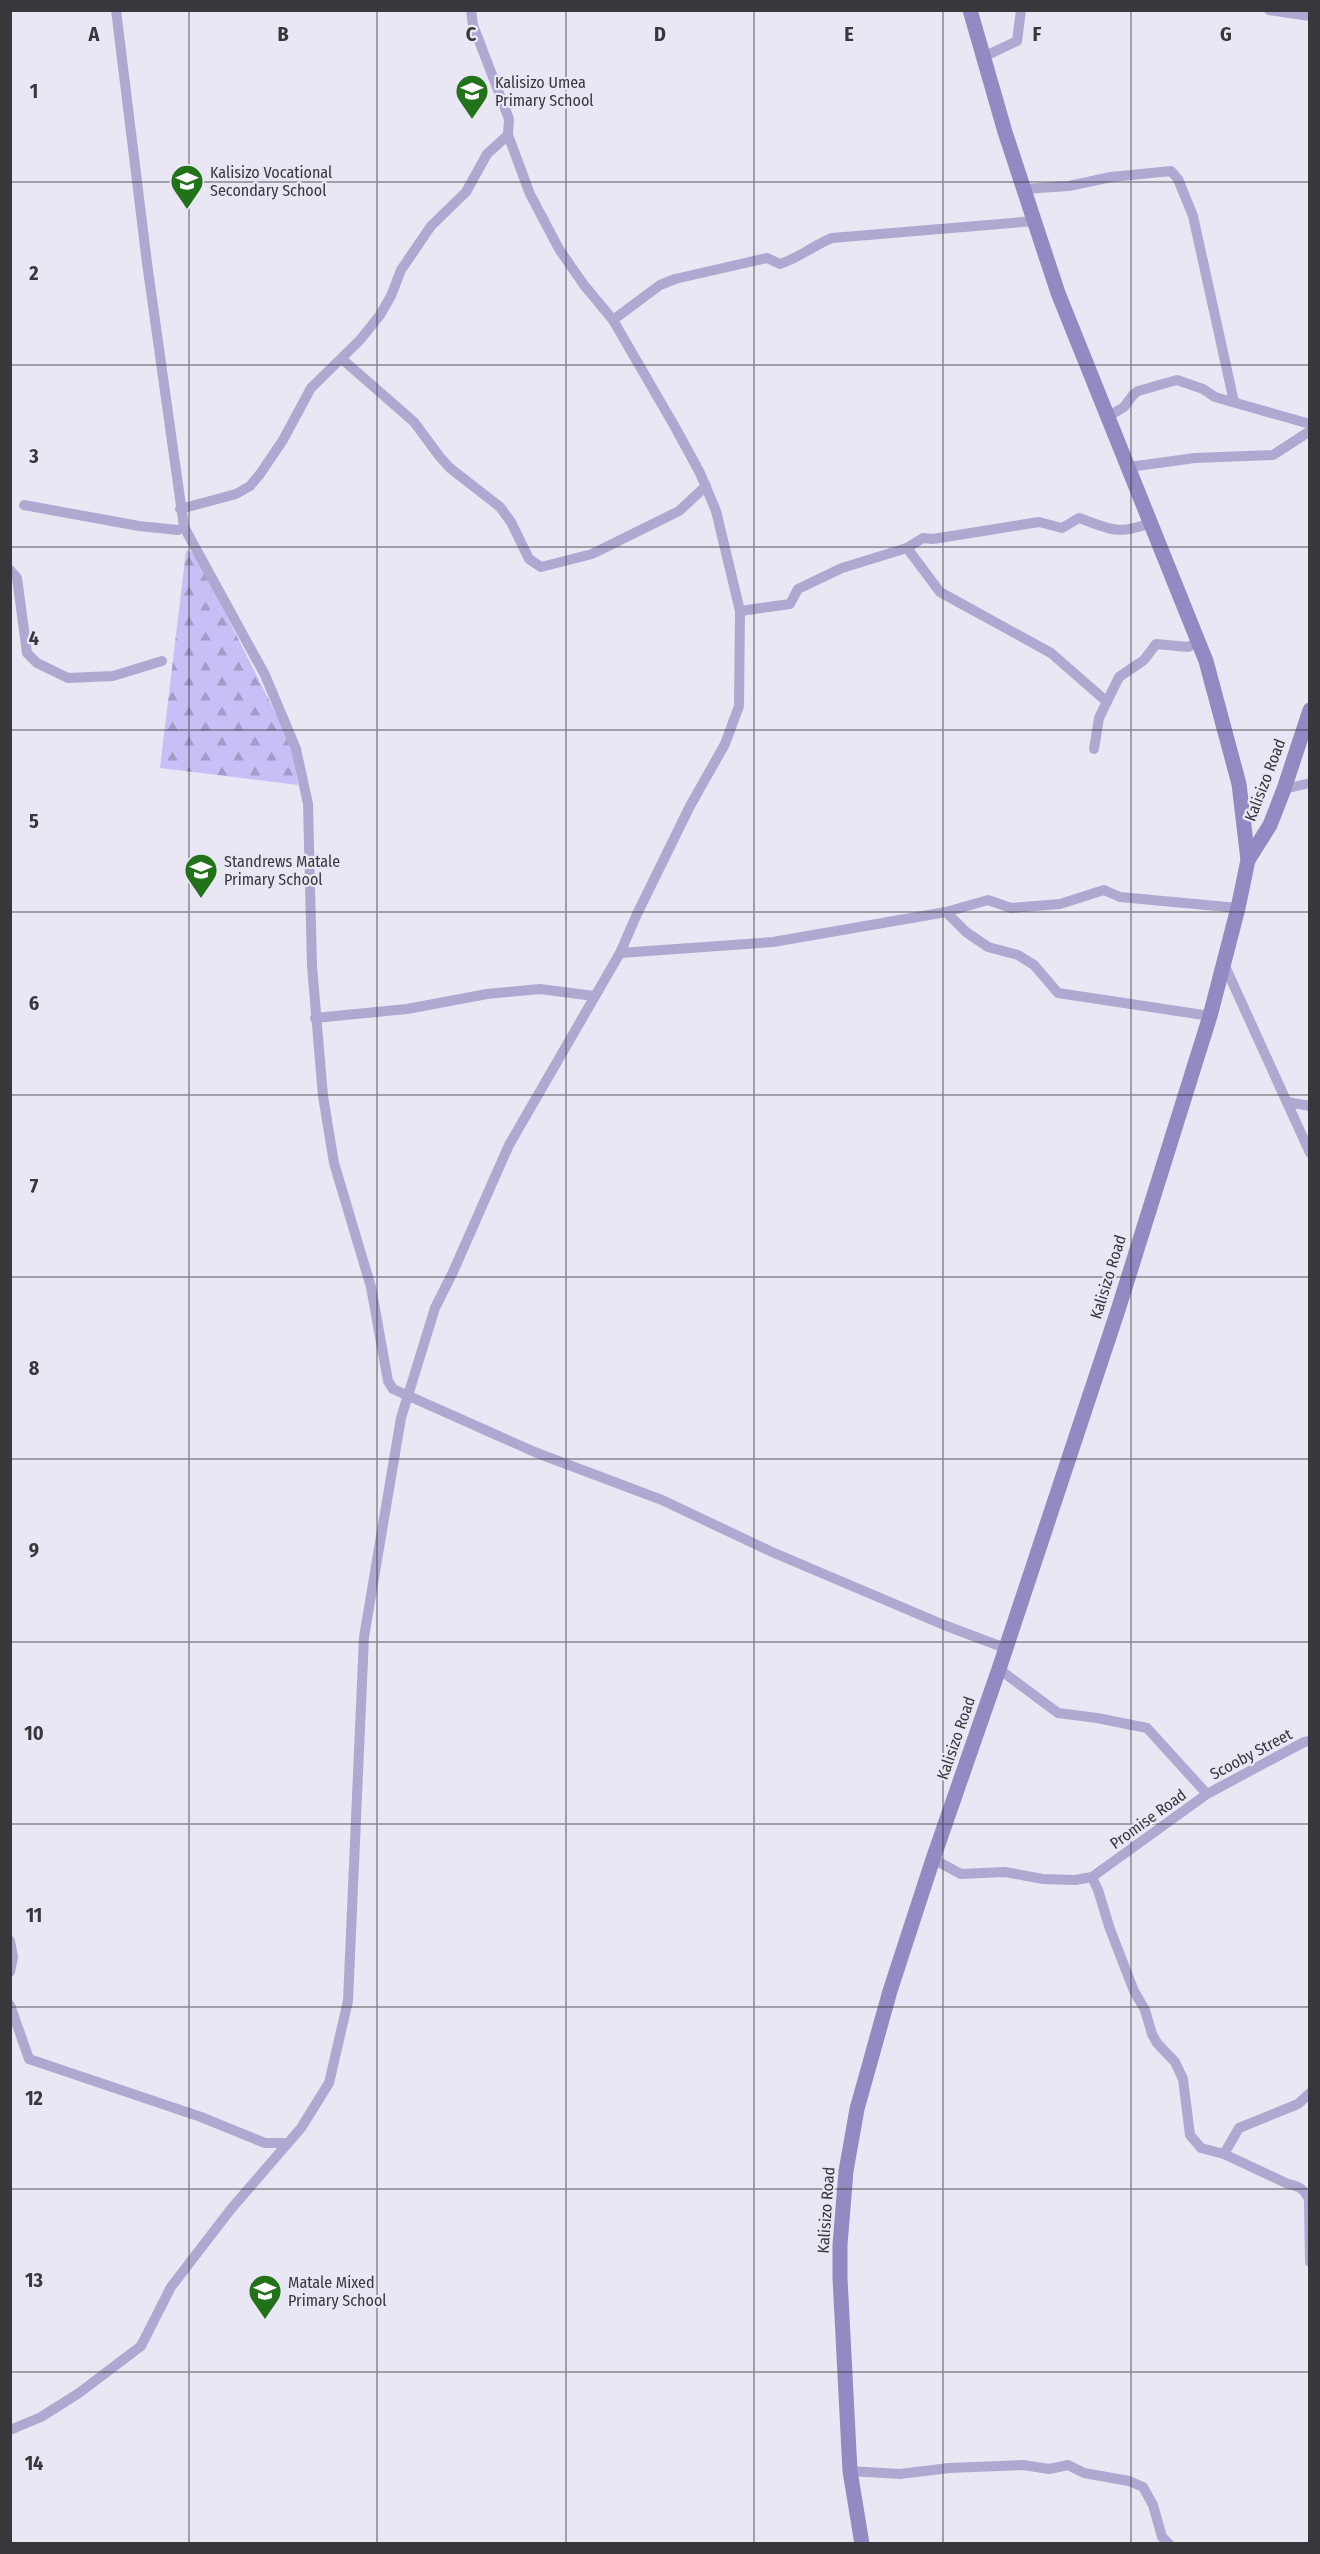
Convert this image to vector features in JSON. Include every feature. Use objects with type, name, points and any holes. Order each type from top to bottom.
[{"type":"street","points":[[116,10],[180,509],[190,540],[265,675],[296,749],[308,804],[312,966],[322,1096],[334,1163],[371,1287],[388,1381],[393,1389],[537,1453],[662,1500],[772,1552],[944,1625],[1005,1648]]},
{"type":"street","points":[[10,2430],[40,2417],[79,2393],[141,2346],[171,2287],[217,2226],[288,2143],[329,2083],[348,2001],[364,1637],[401,1418],[435,1308],[509,1145],[620,953],[636,914],[724,744],[739,706],[740,611],[719,522],[706,486],[613,320],[584,285],[559,249],[530,194],[508,135],[509,119],[473,25],[471,10]]},
{"type":"street","points":[[970,10],[1058,293],[1198,642],[1215,692],[1239,784],[1248,860]]},
{"type":"street","points":[[983,57],[1017,41],[1021,10]]},
{"type":"street","points":[[1269,10],[1310,16]]},
{"type":"street","points":[[180,509],[237,494],[250,486],[283,440],[310,388],[342,359],[380,315],[391,296],[401,270],[431,226],[466,192],[487,154],[508,135]]},
{"type":"street","points":[[1024,189],[1069,186],[1139,173],[1171,171],[1178,179],[1193,216],[1234,402]]},
{"type":"street","points":[[613,320],[660,285],[675,279],[767,258],[780,264],[793,260],[832,238],[1035,220]]},
{"type":"street","points":[[342,359],[414,422],[450,468],[500,507],[511,522],[529,559],[535,566],[541,567],[592,554],[679,511],[706,486]]},
{"type":"street","points":[[1109,416],[1124,407],[1132,395],[1177,380],[1203,389],[1215,397],[1310,424]]},
{"type":"street","points":[[1129,467],[1195,458],[1273,455],[1310,431]]},
{"type":"street","points":[[24,505],[139,526],[178,530]]},
{"type":"street","points":[[740,611],[790,604],[798,589],[842,568],[907,548],[923,538],[933,539],[1039,522],[1062,528],[1079,518],[1110,530],[1127,531],[1151,523]]},
{"type":"street","points":[[907,548],[940,592],[1052,652],[1106,701]]},
{"type":"street","points":[[10,570],[17,578],[27,653],[37,663],[68,678],[113,676],[162,661]]},
{"type":"street","points":[[1094,749],[1099,718],[1119,677],[1144,660],[1156,644],[1188,647],[1198,642]]},
{"type":"street","name":"Kalisizo Road","points":[[862,2544],[850,2471],[840,2246],[850,2146],[870,2059],[933,1859],[999,1669],[1118,1310],[1210,1016],[1248,860],[1270,825],[1310,710]]},
{"type":"street","points":[[1284,789],[1310,783]]},
{"type":"street","points":[[620,953],[773,942],[946,912],[988,900],[1011,908],[1060,904],[1104,890],[1120,897],[1238,908]]},
{"type":"street","points":[[946,912],[966,932],[988,947],[1018,955],[1034,965],[1058,993],[1210,1016]]},
{"type":"street","points":[[1224,964],[1310,1153]]},
{"type":"street","points":[[315,1018],[407,1009],[487,994],[540,989],[594,996]]},
{"type":"street","points":[[1287,1102],[1310,1106]]},
{"type":"street","name":"Promise Road","points":[[999,1669],[1058,1713],[1147,1728],[1207,1794],[1092,1877]]},
{"type":"street","name":"Scooby Street","points":[[1207,1794],[1304,1742],[1310,1741]]},
{"type":"street","points":[[933,1859],[961,1874],[1005,1872],[1043,1879],[1076,1880],[1092,1877],[1134,1992],[1145,2010],[1152,2034],[1157,2043],[1175,2062],[1183,2079],[1190,2134],[1201,2148],[1224,2154],[1288,2184],[1298,2186],[1305,2192],[1309,2199],[1310,2262]]},
{"type":"street","points":[[10,1941],[12,1957],[10,1972]]},
{"type":"street","points":[[10,2005],[29,2059],[201,2117],[265,2143],[288,2143]]},
{"type":"street","points":[[1224,2154],[1239,2128],[1298,2104],[1310,2093]]},
{"type":"street","points":[[850,2471],[900,2474],[949,2468],[1023,2465],[1049,2469],[1068,2465],[1084,2473],[1129,2481],[1143,2487],[1153,2505],[1164,2541]]},
{"type":"green space","points":[[186,551],[192,552],[200,563],[277,716],[293,754],[298,785],[160,768]]},
{"type":"place","name":"Kalisizo Umea Primary School","points":[[472,120]]},
{"type":"place","name":"Kalisizo Vocational Secondary School","points":[[187,210]]},
{"type":"place","name":"Standrews Matale Primary School","points":[[201,899]]},
{"type":"place","name":"Matale Mixed Primary School","points":[[265,2320]]}]
